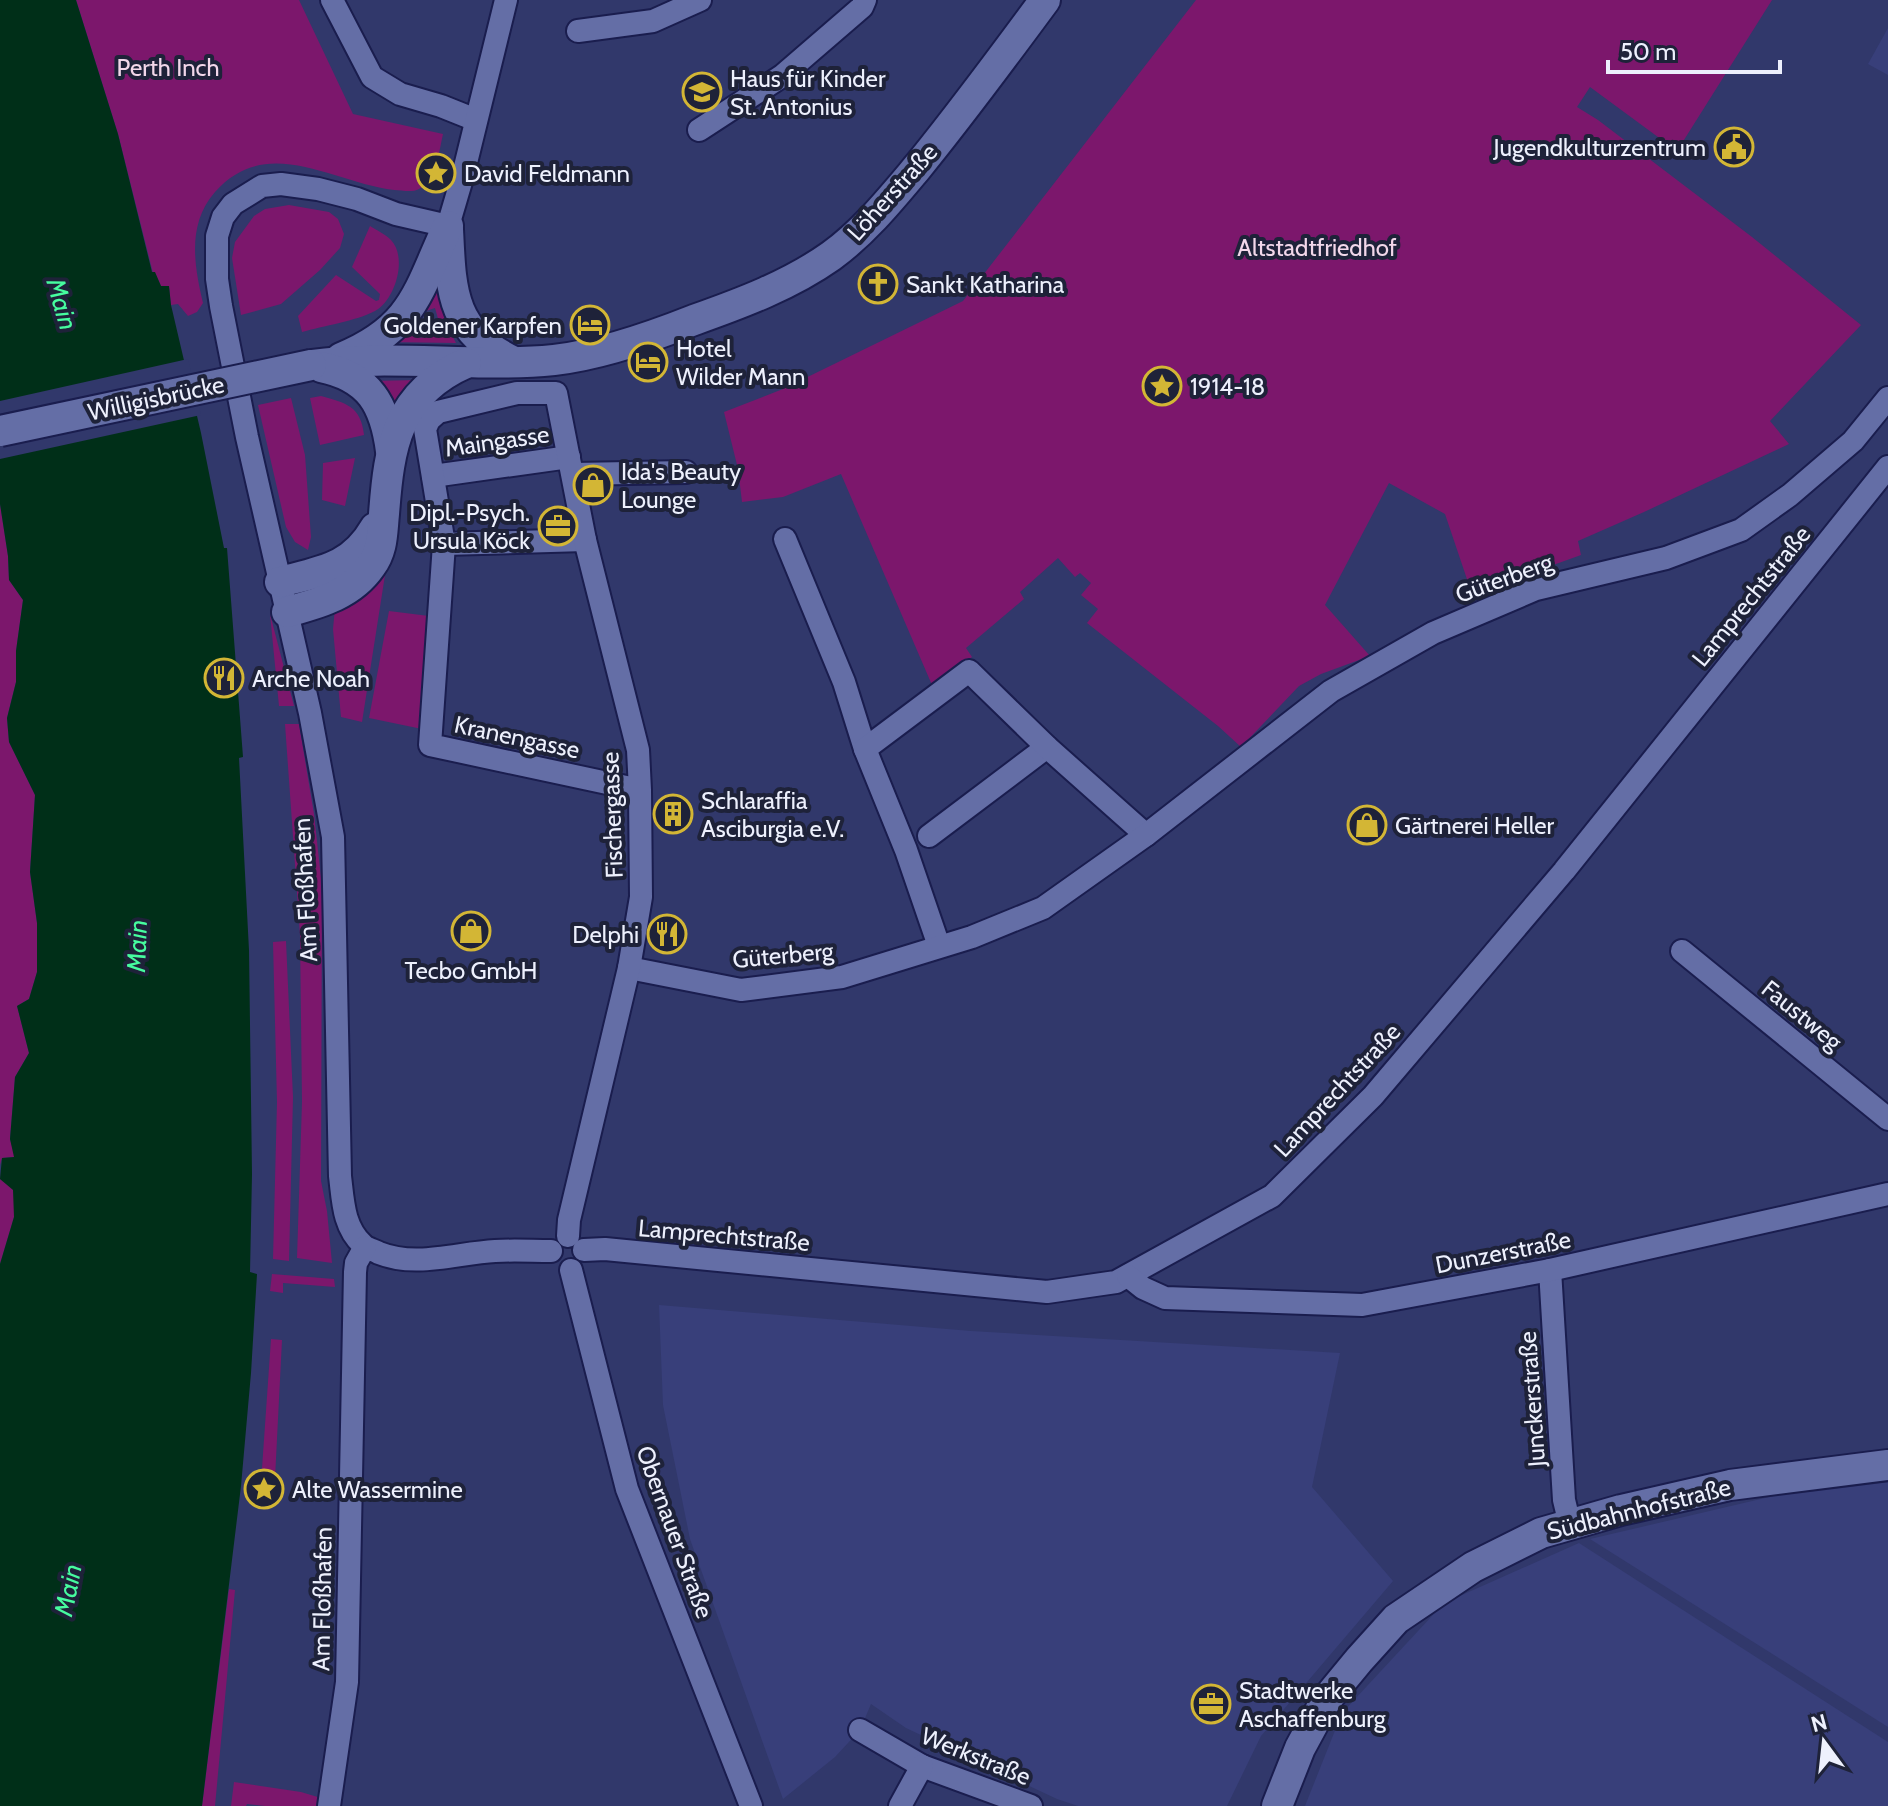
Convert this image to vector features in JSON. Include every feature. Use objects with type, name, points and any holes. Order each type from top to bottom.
[{"type":"main road","name":"Löherstraße","points":[[321,364],[358,361],[516,363],[559,359],[658,334],[791,281],[833,255],[877,216],[951,126],[1045,0]]},
{"type":"main road","points":[[448,226],[453,287],[464,322],[482,344],[516,363]]},
{"type":"main road","points":[[321,364],[369,345],[401,320],[414,303],[448,226]]},
{"type":"main road","points":[[287,612],[336,597],[370,568],[379,553],[383,537],[391,452],[400,424],[417,396],[432,382],[468,362]]},
{"type":"main road","points":[[321,364],[350,376],[381,407],[388,425],[391,452]]},
{"type":"main road","name":"Willigisbrücke","points":[[0,431],[321,364]]},
{"type":"main road","points":[[280,582],[339,565],[352,557],[366,544],[384,512]]},
{"type":"main road","name":"Südbahnhofstraße","points":[[1277,1806],[1300,1748],[1326,1700],[1396,1619],[1473,1567],[1541,1533],[1621,1510],[1730,1485],[1888,1465]]},
{"type":"street","points":[[332,0],[372,77],[400,94],[476,120]]},
{"type":"street","points":[[448,226],[506,0]]},
{"type":"street","points":[[578,31],[653,21],[700,0]]},
{"type":"street","points":[[699,130],[782,76],[862,7],[865,0]]},
{"type":"street","name":"Am Floßhafen","points":[[329,1806],[347,1682],[355,1272],[356,1263],[365,1247],[347,1223],[340,1176],[333,837],[310,713],[247,437],[217,279],[217,236],[223,217],[233,204],[262,186],[281,184],[318,189],[396,214],[448,226]]},
{"type":"street","name":"Fischergasse","points":[[433,476],[425,429],[438,412],[517,393],[556,393],[585,540],[638,750],[641,897],[629,968],[569,1220],[568,1246]]},
{"type":"street","name":"Güterberg","points":[[629,968],[741,990],[842,977],[972,937],[1043,908],[1146,835],[1331,691],[1433,633],[1536,589],[1666,558],[1741,530],[1790,495],[1853,441],[1888,398]]},
{"type":"street","name":"Maingasse","points":[[433,476],[571,466],[686,472]]},
{"type":"street","name":"Lamprechtstraße","points":[[365,1247],[404,1260],[568,1246],[1047,1292],[1116,1282],[1128,1276],[1272,1196],[1373,1096],[1564,871],[1888,467]]},
{"type":"street","points":[[433,476],[444,544],[585,540]]},
{"type":"street","points":[[785,539],[844,682],[865,749],[906,850],[939,946]]},
{"type":"street","name":"Kranengasse","points":[[444,544],[430,745],[640,790]]},
{"type":"street","points":[[865,749],[969,671],[1047,747],[1146,835]]},
{"type":"street","points":[[929,836],[1047,747]]},
{"type":"street","name":"Faustweg","points":[[1682,951],[1888,1119]]},
{"type":"street","name":"Dunzerstraße","points":[[1128,1276],[1143,1288],[1165,1298],[1362,1305],[1550,1270],[1888,1194]]},
{"type":"street","name":"Obernauer Straße","points":[[568,1246],[583,1260],[571,1270],[627,1489],[751,1806]]},
{"type":"street","name":"Junckerstraße","points":[[1550,1270],[1564,1500],[1570,1525]]},
{"type":"street","name":"Werkstraße","points":[[860,1730],[922,1766],[1031,1806]]},
{"type":"street","points":[[900,1806],[922,1766]]},
{"type":"shaded area","points":[[1888,28],[1888,75],[1868,64]]},
{"type":"shaded area","points":[[659,1305],[971,1331],[1340,1353],[1312,1487],[1393,1581],[1261,1736],[1227,1806],[1078,1806],[906,1728],[871,1704],[860,1730],[835,1757],[783,1799],[690,1539],[663,1405]]},
{"type":"shaded area","points":[[1888,1482],[1888,1727],[1590,1539],[1808,1488]]},
{"type":"shaded area","points":[[1579,1543],[1888,1742],[1888,1806],[1305,1806],[1342,1713],[1444,1603]]},
{"type":"green space","name":"Perth Inch","points":[[76,0],[299,0],[353,114],[443,134],[433,172],[425,185],[410,191],[371,186],[301,166],[256,166],[235,175],[215,192],[200,218],[195,260],[203,303],[197,312],[188,316],[178,304],[171,305],[169,287],[161,286],[153,273],[118,134]]},
{"type":"green space","name":"Altstadtfriedhof","points":[[1196,0],[1772,0],[1677,151],[1590,87],[1577,107],[1752,237],[1861,325],[1770,421],[1789,444],[1578,541],[1581,555],[1472,594],[1445,514],[1389,483],[1325,605],[1370,656],[1321,674],[1299,686],[1241,747],[1087,623],[1098,609],[1081,595],[1091,583],[1080,573],[1075,577],[1058,558],[1020,592],[1024,599],[966,648],[972,657],[932,685],[841,474],[783,497],[742,502],[738,469],[724,412],[783,389],[963,301]]},
{"type":"green space","points":[[289,205],[329,212],[338,219],[344,234],[340,248],[281,304],[241,315],[232,258],[235,242],[254,216],[265,209]]},
{"type":"green space","points":[[370,226],[391,240],[396,248],[399,267],[388,298],[382,306],[367,315],[302,332],[298,316],[336,275],[379,300],[380,294],[352,267]]},
{"type":"green space","points":[[440,284],[445,322],[456,343],[386,342],[426,294]],"holes":[[[435,308],[439,322],[434,333],[420,338],[416,325],[423,312]]]},
{"type":"green space","points":[[417,380],[394,416],[371,381]]},
{"type":"green space","points":[[321,396],[351,407],[360,418],[364,435],[320,445],[310,398]]},
{"type":"green space","points":[[291,398],[305,455],[311,537],[308,550],[295,542],[286,527],[258,405]]},
{"type":"green space","points":[[355,458],[345,506],[322,500],[323,463]]},
{"type":"green space","points":[[0,504],[9,580],[23,600],[16,651],[16,682],[7,718],[9,742],[35,795],[30,872],[37,923],[37,972],[29,999],[17,1006],[29,1053],[15,1077],[10,1139],[15,1157],[2,1158],[0,1165]]},
{"type":"green space","points":[[388,556],[362,722],[341,717],[333,629],[335,608]]},
{"type":"green space","points":[[389,611],[429,616],[422,729],[369,718]]},
{"type":"green space","points":[[270,614],[294,706],[279,706]]},
{"type":"green space","points":[[285,724],[299,724],[322,887],[321,1181],[332,1263],[297,1258],[302,1102],[300,935]]},
{"type":"green space","points":[[286,941],[293,1097],[289,1261],[273,1259],[277,1102],[273,942]]},
{"type":"green space","points":[[0,1179],[14,1189],[14,1217],[0,1264]]},
{"type":"green space","points":[[272,1274],[334,1279],[335,1287],[283,1283],[283,1293],[270,1291]]},
{"type":"green space","points":[[271,1339],[282,1340],[274,1498],[260,1497]]},
{"type":"green space","points":[[229,1589],[235,1590],[215,1806],[202,1806]]},
{"type":"green space","points":[[234,1782],[301,1792],[321,1798],[320,1806],[231,1806]]},
{"type":"water","name":"Main","points":[[0,0],[76,0],[118,134],[152,272],[155,272],[161,286],[169,286],[224,548],[227,548],[243,757],[239,758],[249,950],[250,1272],[257,1274],[241,1486],[202,1806],[0,1806],[0,1264],[14,1217],[13,1190],[0,1179],[2,1158],[14,1157],[10,1139],[15,1077],[29,1053],[17,1006],[29,999],[37,972],[37,923],[30,872],[35,795],[9,742],[7,718],[16,682],[16,651],[23,600],[9,580],[0,504]]},
{"type":"pier","points":[[188,359],[201,415],[0,459],[0,401]]},
{"type":"place","name":"Haus für Kinder St. Antonius","points":[[702,92]]},
{"type":"place","name":"Jugendkulturzentrum","points":[[1734,147]]},
{"type":"place","name":"David Feldmann","points":[[436,173]]},
{"type":"place","name":"Sankt Katharina","points":[[878,284]]},
{"type":"place","name":"Goldener Karpfen","points":[[590,325]]},
{"type":"place","name":"Hotel Wilder Mann","points":[[648,362]]},
{"type":"place","name":"1914-18","points":[[1162,386]]},
{"type":"place","name":"Ida's Beauty Lounge","points":[[593,485]]},
{"type":"place","name":"Dipl.-Psych. Ursula Köck","points":[[558,526]]},
{"type":"place","name":"Arche Noah","points":[[224,678]]},
{"type":"place","name":"Schlaraffia Asciburgia e.V.","points":[[673,814]]},
{"type":"place","name":"Gärtnerei Heller","points":[[1367,825]]},
{"type":"place","name":"Tecbo GmbH","points":[[471,931]]},
{"type":"place","name":"Delphi","points":[[667,934]]},
{"type":"place","name":"Alte Wassermine","points":[[264,1489]]},
{"type":"place","name":"Stadtwerke Aschaffenburg","points":[[1211,1704]]}]
